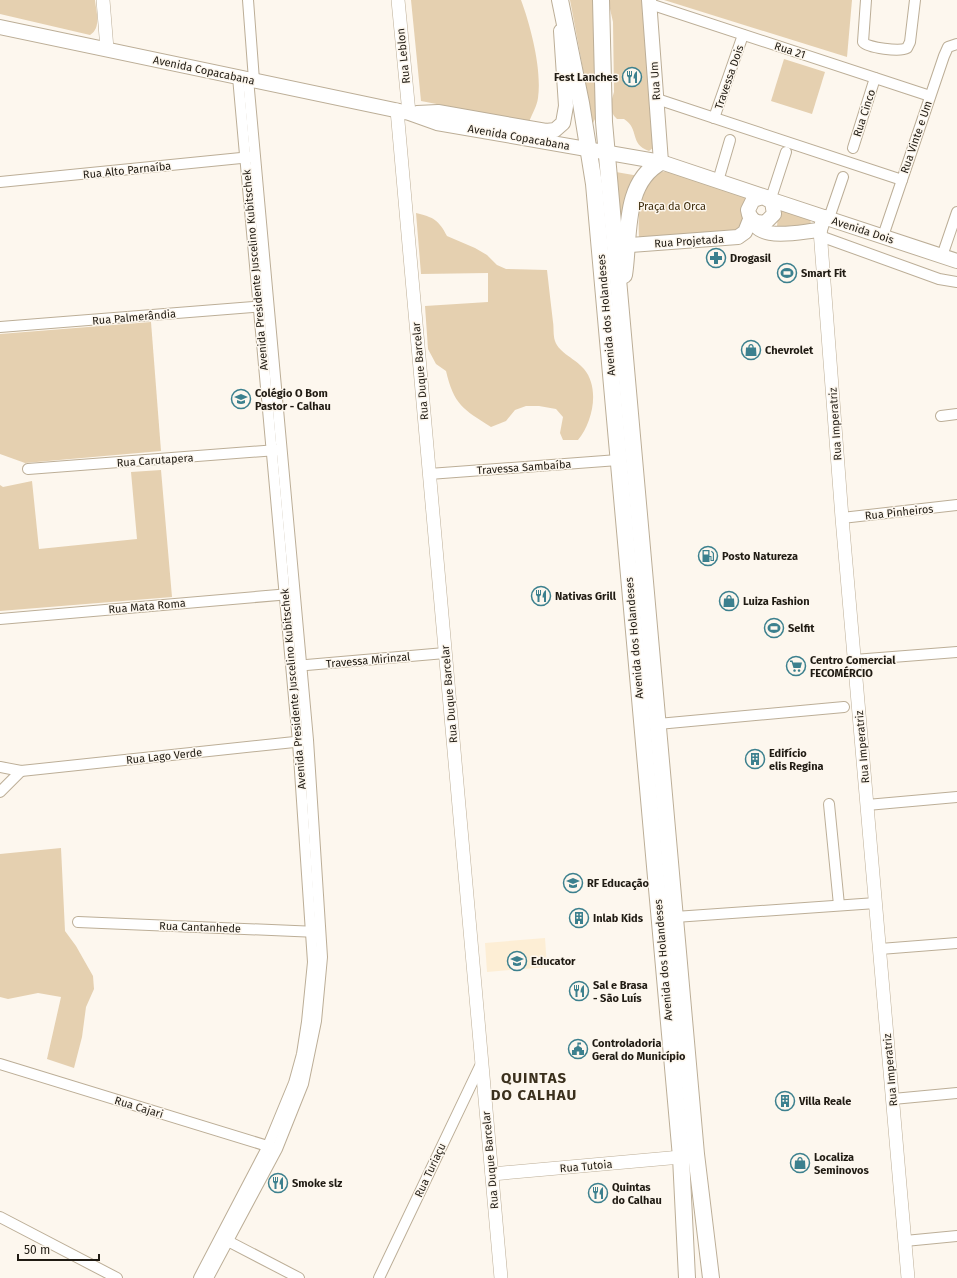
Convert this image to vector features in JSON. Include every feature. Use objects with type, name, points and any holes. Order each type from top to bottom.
[{"type":"main road","name":"Avenida Copacabana","points":[[403,111],[438,112],[546,131],[555,130],[563,123],[566,106],[559,0]]},
{"type":"main road","name":"Avenida dos Holandeses","points":[[559,0],[570,44],[590,150],[681,1157],[687,1278]]},
{"type":"main road","name":"Avenida dos Holandeses","points":[[602,0],[604,122],[607,153],[622,246],[620,301],[696,1154],[710,1278]]},
{"type":"main road","name":"Rua Um","points":[[650,2],[661,162]]},
{"type":"main road","name":"Avenida Copacabana","points":[[0,27],[403,111],[437,123],[607,153]]},
{"type":"main road","points":[[590,150],[600,136],[604,122]]},
{"type":"main road","points":[[607,153],[661,162],[718,181],[748,196],[768,198],[772,202],[775,210],[772,218],[761,223],[752,219]]},
{"type":"main road","points":[[600,259],[622,246],[635,194],[645,175],[652,167],[661,162]]},
{"type":"main road","points":[[748,196],[748,210],[752,219],[761,231],[770,234],[823,225]]},
{"type":"main road","name":"Avenida Dois","points":[[768,198],[823,225],[883,236],[957,261]]},
{"type":"main road","name":"Rua Projetada","points":[[622,246],[738,237],[745,232],[752,219]]},
{"type":"street","points":[[103,0],[107,49]]},
{"type":"street","name":"Avenida Presidente Juscelino Kubitschek","points":[[199,1278],[224,1239],[272,1148],[302,1054],[311,994],[317,932],[303,741],[250,158],[247,79],[248,0]]},
{"type":"street","name":"Rua Leblon","points":[[398,0],[403,111]]},
{"type":"street","points":[[866,0],[863,42],[869,46],[900,50],[907,48],[910,42],[915,0]]},
{"type":"street","name":"Rua 21","points":[[650,2],[743,35],[930,96]]},
{"type":"street","name":"Travessa Dois","points":[[714,118],[743,35]]},
{"type":"street","name":"Rua Vinte e Um","points":[[883,236],[948,47],[957,44]]},
{"type":"street","name":"Rua Cinco","points":[[853,148],[875,78]]},
{"type":"street","points":[[657,100],[902,180]]},
{"type":"street","name":"Rua Duque Barcelar","points":[[403,111],[429,474],[501,1278]]},
{"type":"street","points":[[718,181],[730,140]]},
{"type":"street","points":[[768,198],[773,192],[786,152]]},
{"type":"street","name":"Rua Alto Parnaíba","points":[[0,182],[250,158]]},
{"type":"street","points":[[843,177],[823,225],[939,279],[957,282]]},
{"type":"street","points":[[942,256],[957,212]]},
{"type":"street","name":"Rua Imperatriz","points":[[823,225],[842,518],[908,1278]]},
{"type":"street","name":"Rua Palmerândia","points":[[0,327],[263,306]]},
{"type":"street","points":[[941,416],[957,414]]},
{"type":"street","name":"Rua Carutapera","points":[[28,470],[276,450]]},
{"type":"street","name":"Travessa Sambaíba","points":[[429,474],[618,460]]},
{"type":"street","name":"Rua Pinheiros","points":[[842,518],[957,505]]},
{"type":"street","name":"Rua Mata Roma","points":[[0,619],[290,594]]},
{"type":"street","points":[[854,660],[957,652]]},
{"type":"street","name":"Travessa Mirinzal","points":[[296,666],[445,653]]},
{"type":"street","points":[[658,724],[844,707]]},
{"type":"street","name":"Rua Lago Verde","points":[[0,767],[21,771],[303,741]]},
{"type":"street","points":[[0,792],[21,771]]},
{"type":"street","points":[[867,805],[957,797]]},
{"type":"street","points":[[829,804],[839,906]]},
{"type":"street","points":[[675,917],[876,903]]},
{"type":"street","name":"Rua Cantanhede","points":[[78,922],[317,932]]},
{"type":"street","points":[[880,949],[957,943]]},
{"type":"street","name":"Rua Turiaçu","points":[[379,1278],[482,1062]]},
{"type":"street","name":"Rua Cajari","points":[[0,1064],[272,1148]]},
{"type":"street","points":[[892,1099],[957,1092]]},
{"type":"street","name":"Rua Tutoia","points":[[492,1174],[681,1157]]},
{"type":"street","points":[[0,1217],[117,1278]]},
{"type":"street","points":[[905,1241],[957,1236]]},
{"type":"street","points":[[224,1239],[299,1278]]},
{"type":"street","name":"Avenida Presidente Juscelino Kubitschek","points":[[208,1278],[224,1239]]},
{"type":"shaded area","name":"Educator","points":[[545,938],[547,967],[487,972],[485,943]]},
{"type":"green space","points":[[0,0],[95,0],[97,19],[96,28],[90,35],[0,14]]},
{"type":"green space","points":[[411,0],[521,0],[535,49],[539,87],[536,107],[529,122],[421,101]]},
{"type":"green space","points":[[570,0],[596,0],[597,115],[593,123]]},
{"type":"green space","points":[[608,0],[644,0],[654,147],[649,151],[639,144],[629,123],[624,119],[617,119],[611,110],[614,92],[613,22]]},
{"type":"green space","points":[[664,0],[852,0],[847,57]]},
{"type":"green space","points":[[784,59],[825,72],[812,114],[771,101]]},
{"type":"green space","name":"Praça da Orca","points":[[667,171],[744,197],[746,199],[743,230],[639,238],[641,197],[645,187],[657,174]]},
{"type":"green space","points":[[616,172],[639,176],[621,229]]},
{"type":"green space","points":[[778,209],[810,219],[811,224],[777,227]]},
{"type":"green space","points":[[416,213],[435,220],[447,236],[475,248],[487,255],[497,265],[506,269],[547,270],[555,341],[560,349],[584,369],[592,386],[593,405],[591,415],[588,424],[578,440],[563,440],[560,433],[563,417],[556,409],[539,406],[526,406],[515,410],[506,421],[491,427],[473,415],[456,399],[452,392],[446,371],[436,364],[428,349],[425,306],[488,302],[488,273],[421,274]]},
{"type":"green space","points":[[151,322],[161,451],[25,463],[0,454],[0,334]]},
{"type":"green space","points":[[161,470],[172,597],[0,611],[0,485],[3,487],[32,481],[39,549],[137,539],[131,472]]},
{"type":"green space","points":[[61,848],[65,931],[76,946],[93,976],[94,989],[86,1007],[82,1037],[74,1068],[47,1059],[61,997],[38,993],[8,999],[0,997],[0,854]]},
{"type":"place","name":"Fest Lanches","points":[[632,77]]},
{"type":"place","name":"Drogasil","points":[[716,258]]},
{"type":"place","name":"Smart Fit","points":[[787,273]]},
{"type":"place","name":"Chevrolet","points":[[751,350]]},
{"type":"place","name":"Colégio O Bom Pastor - Calhau","points":[[241,399]]},
{"type":"place","name":"Posto Natureza","points":[[708,556]]},
{"type":"place","name":"Nativas Grill","points":[[541,596]]},
{"type":"place","name":"Luiza Fashion","points":[[729,601]]},
{"type":"place","name":"Selfit","points":[[774,628]]},
{"type":"place","name":"Centro Comercial FECOMÉRCIO","points":[[796,666]]},
{"type":"place","name":"Edifício elis Regina","points":[[755,759]]},
{"type":"place","name":"RF Educação","points":[[573,883]]},
{"type":"place","name":"Inlab Kids","points":[[579,918]]},
{"type":"place","name":"Educator","points":[[517,961]]},
{"type":"place","name":"Sal e Brasa - São Luís","points":[[579,991]]},
{"type":"place","name":"Controladoria Geral do Município","points":[[578,1049]]},
{"type":"place","name":"Villa Reale","points":[[785,1101]]},
{"type":"place","name":"Localiza Seminovos","points":[[800,1163]]},
{"type":"place","name":"Smoke slz","points":[[278,1183]]},
{"type":"place","name":"Quintas do Calhau","points":[[598,1193]]},
{"type":"district","name":"QUINTAS DO CALHAU","points":[[534,1086]]}]
